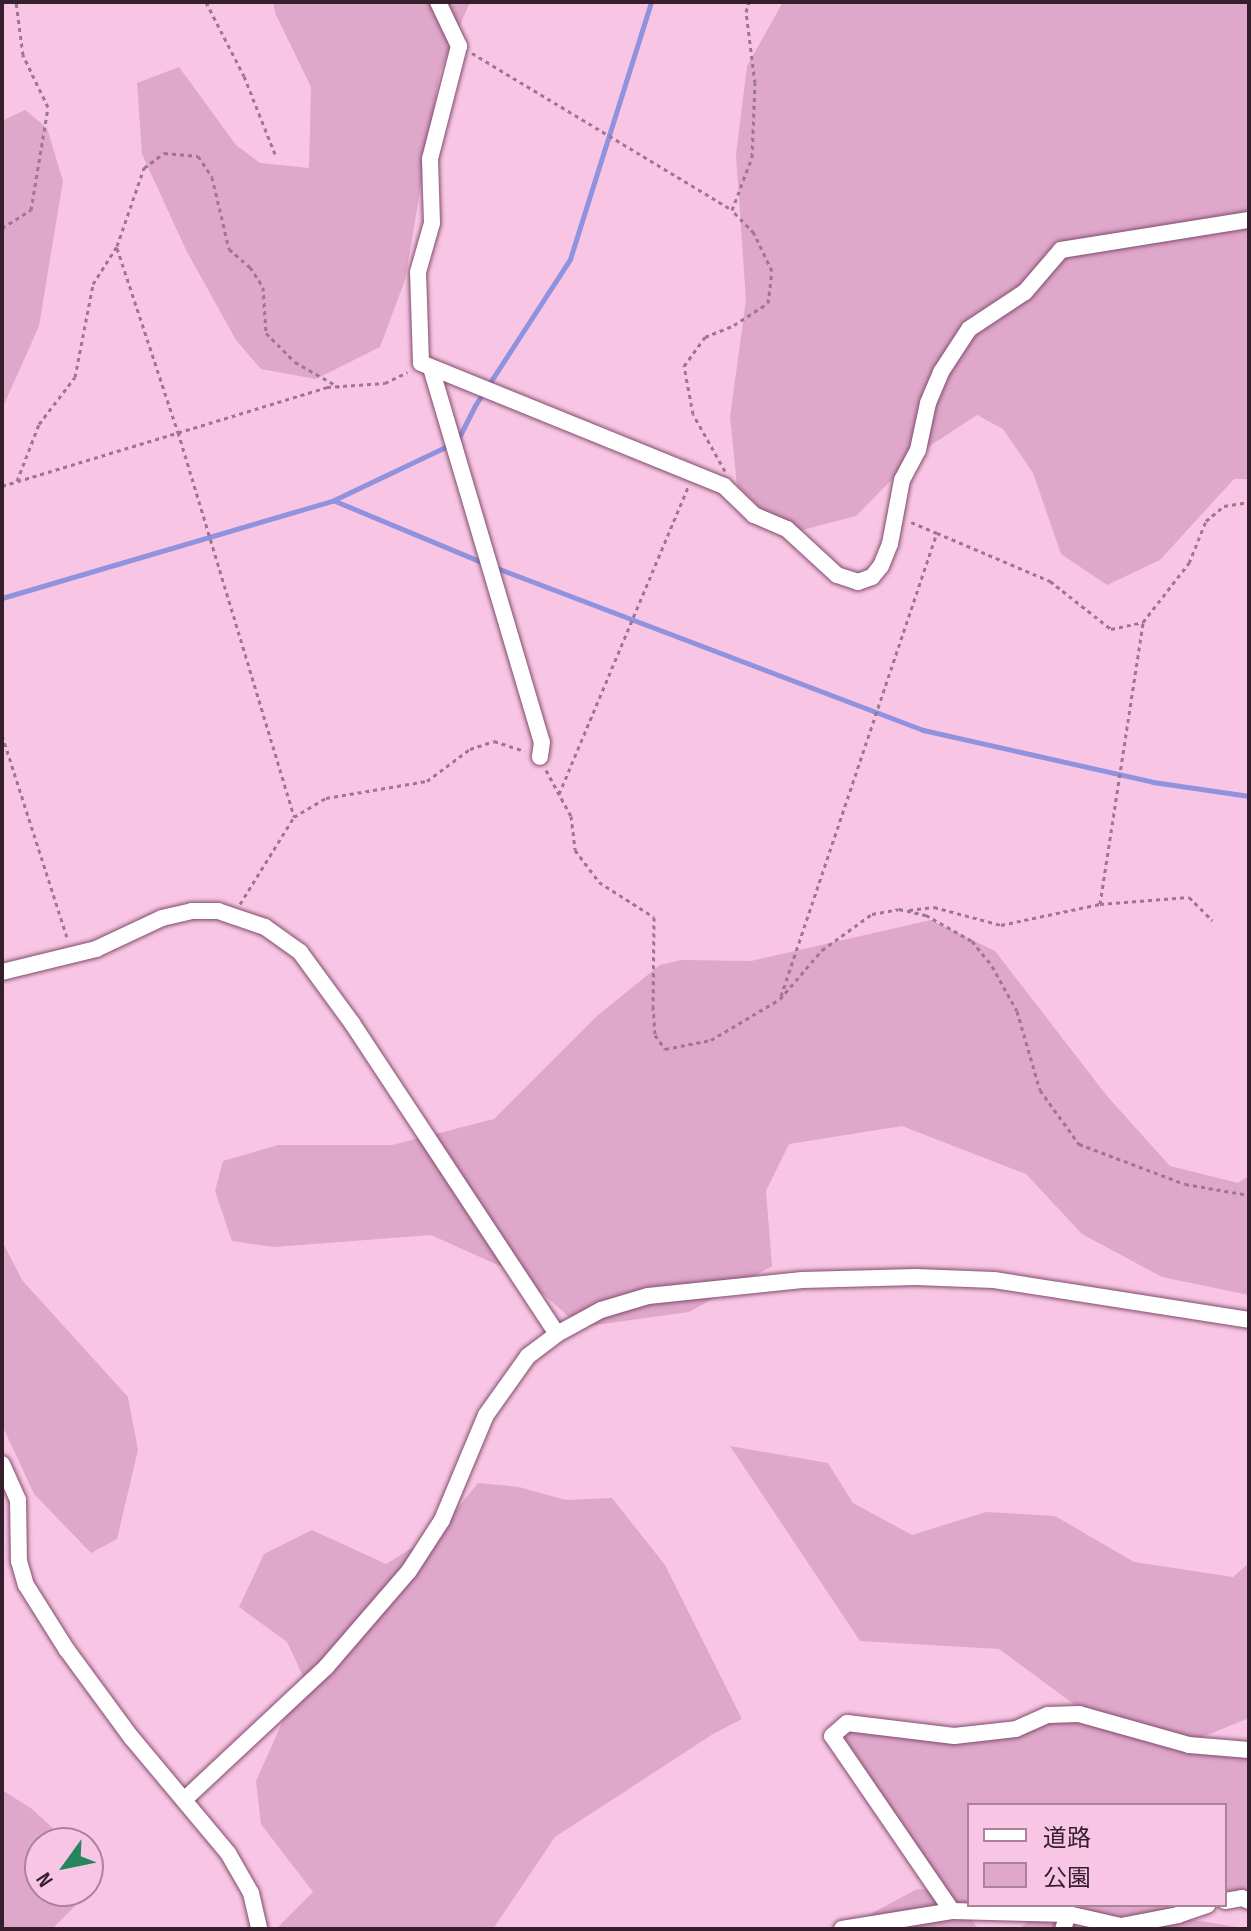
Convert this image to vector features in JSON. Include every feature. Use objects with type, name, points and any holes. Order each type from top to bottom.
[{"type":"street","points":[[438,2],[459,46],[430,159],[432,223],[418,272],[426,365],[542,742],[540,757]]},
{"type":"street","points":[[426,365],[724,486],[754,515],[787,529],[837,575],[858,582],[872,577],[881,566],[890,544],[893,514],[902,480],[918,450],[928,403],[941,372],[969,329],[1025,292],[1061,250],[1249,220]]},
{"type":"street","points":[[2,972],[72,956],[177,914],[206,910],[233,914],[265,927],[300,952],[475,1205],[557,1334]]},
{"type":"street","points":[[184,1800],[327,1666],[409,1571],[442,1520],[486,1415],[528,1356],[557,1334],[601,1310],[648,1296],[802,1280],[916,1277],[994,1280],[1249,1320]]},
{"type":"street","points":[[2,1464],[18,1500],[19,1561],[26,1585],[93,1687],[241,1873],[256,1907],[259,1929]]},
{"type":"street","points":[[952,1911],[832,1736],[847,1723],[954,1736],[1016,1729],[1048,1715],[1079,1714],[1189,1745],[1249,1750]]},
{"type":"street","points":[[1227,1901],[1242,1898],[1249,1901]]},
{"type":"street","points":[[842,1929],[952,1911],[1121,1926],[1178,1915],[1201,1907]]},
{"type":"path","points":[[2,228],[31,210],[48,107],[23,55],[16,2]]},
{"type":"path","points":[[206,2],[244,76],[275,154]]},
{"type":"path","points":[[732,210],[752,157],[755,83],[746,12],[749,2]]},
{"type":"path","points":[[459,46],[732,210],[754,233],[772,271],[768,303],[734,325],[705,337],[684,366],[693,414],[725,466],[724,486]]},
{"type":"path","points":[[17,481],[39,424],[75,377],[93,284],[117,246],[144,168],[164,153],[198,156],[212,177],[229,249],[250,267],[263,287],[266,333],[295,362],[339,387]]},
{"type":"path","points":[[117,246],[178,432],[294,817]]},
{"type":"path","points":[[2,486],[327,387],[385,383],[426,365]]},
{"type":"path","points":[[559,794],[693,475]]},
{"type":"path","points":[[1100,904],[1143,622],[1189,563],[1206,521],[1224,506],[1249,502]]},
{"type":"path","points":[[893,514],[1050,581],[1111,629],[1143,622]]},
{"type":"path","points":[[780,999],[937,533]]},
{"type":"path","points":[[2,735],[72,956]]},
{"type":"path","points":[[233,914],[294,817],[326,798],[427,781],[470,749],[494,741],[540,757],[571,816],[575,850],[599,882],[654,917],[655,1035],[665,1049],[711,1040],[780,999],[822,950],[872,914],[934,907],[1001,925],[1100,904],[1189,897],[1212,920]]},
{"type":"path","points":[[906,910],[926,915],[960,933],[972,941],[992,966],[1017,1011],[1040,1090],[1079,1144],[1185,1184],[1249,1195]]},
{"type":"green space","points":[[273,2],[470,2],[440,72],[405,280],[380,347],[316,379],[261,369],[236,340],[186,250],[142,154],[137,83],[179,67],[236,145],[260,163],[309,168],[311,87],[276,15]]},
{"type":"green space","points":[[783,2],[1249,2],[1249,479],[1234,479],[1160,560],[1107,585],[1061,554],[1033,473],[1003,429],[977,415],[916,455],[856,516],[787,534],[737,485],[730,417],[746,300],[736,155],[747,66]]},
{"type":"green space","points":[[25,110],[47,128],[63,181],[39,326],[2,409],[2,121]]},
{"type":"green space","points":[[931,920],[995,951],[1107,1096],[1170,1166],[1238,1183],[1249,1176],[1249,1295],[1162,1277],[1082,1234],[1026,1174],[902,1126],[789,1144],[766,1191],[772,1266],[689,1312],[581,1327],[522,1276],[431,1235],[274,1247],[232,1241],[215,1191],[223,1161],[278,1145],[392,1145],[494,1119],[598,1015],[660,965],[681,960],[751,961]]},
{"type":"green space","points":[[2,1241],[22,1280],[128,1397],[138,1450],[117,1539],[91,1553],[34,1494],[2,1425]]},
{"type":"green space","points":[[730,1446],[828,1463],[853,1503],[912,1535],[986,1512],[1055,1516],[1134,1562],[1233,1577],[1249,1563],[1249,1718],[1195,1740],[1090,1716],[999,1649],[860,1641]]},
{"type":"green space","points":[[478,1483],[519,1487],[566,1500],[612,1498],[665,1565],[742,1719],[713,1734],[555,1837],[493,1929],[276,1929],[313,1892],[261,1824],[256,1781],[303,1676],[287,1642],[239,1607],[264,1554],[312,1530],[386,1564],[438,1532]]},
{"type":"green space","points":[[1075,1715],[1249,1754],[1249,1898],[1227,1898],[1227,1803],[967,1803],[967,1907],[1190,1907],[1163,1915],[1249,1929],[1020,1929],[1036,1912],[966,1911],[978,1929],[843,1929],[917,1889],[940,1891],[835,1736],[847,1727],[953,1741]]},
{"type":"green space","points":[[2,1790],[32,1809],[52,1827],[24,1827],[24,1907],[74,1907],[52,1929],[2,1929]]},
{"type":"waterway","points":[[458,439],[476,404],[570,259],[651,2]]},
{"type":"waterway","points":[[2,598],[334,500],[450,445]]},
{"type":"waterway","points":[[335,501],[484,563]]},
{"type":"waterway","points":[[494,567],[923,730],[1153,782],[1249,796]]}]
